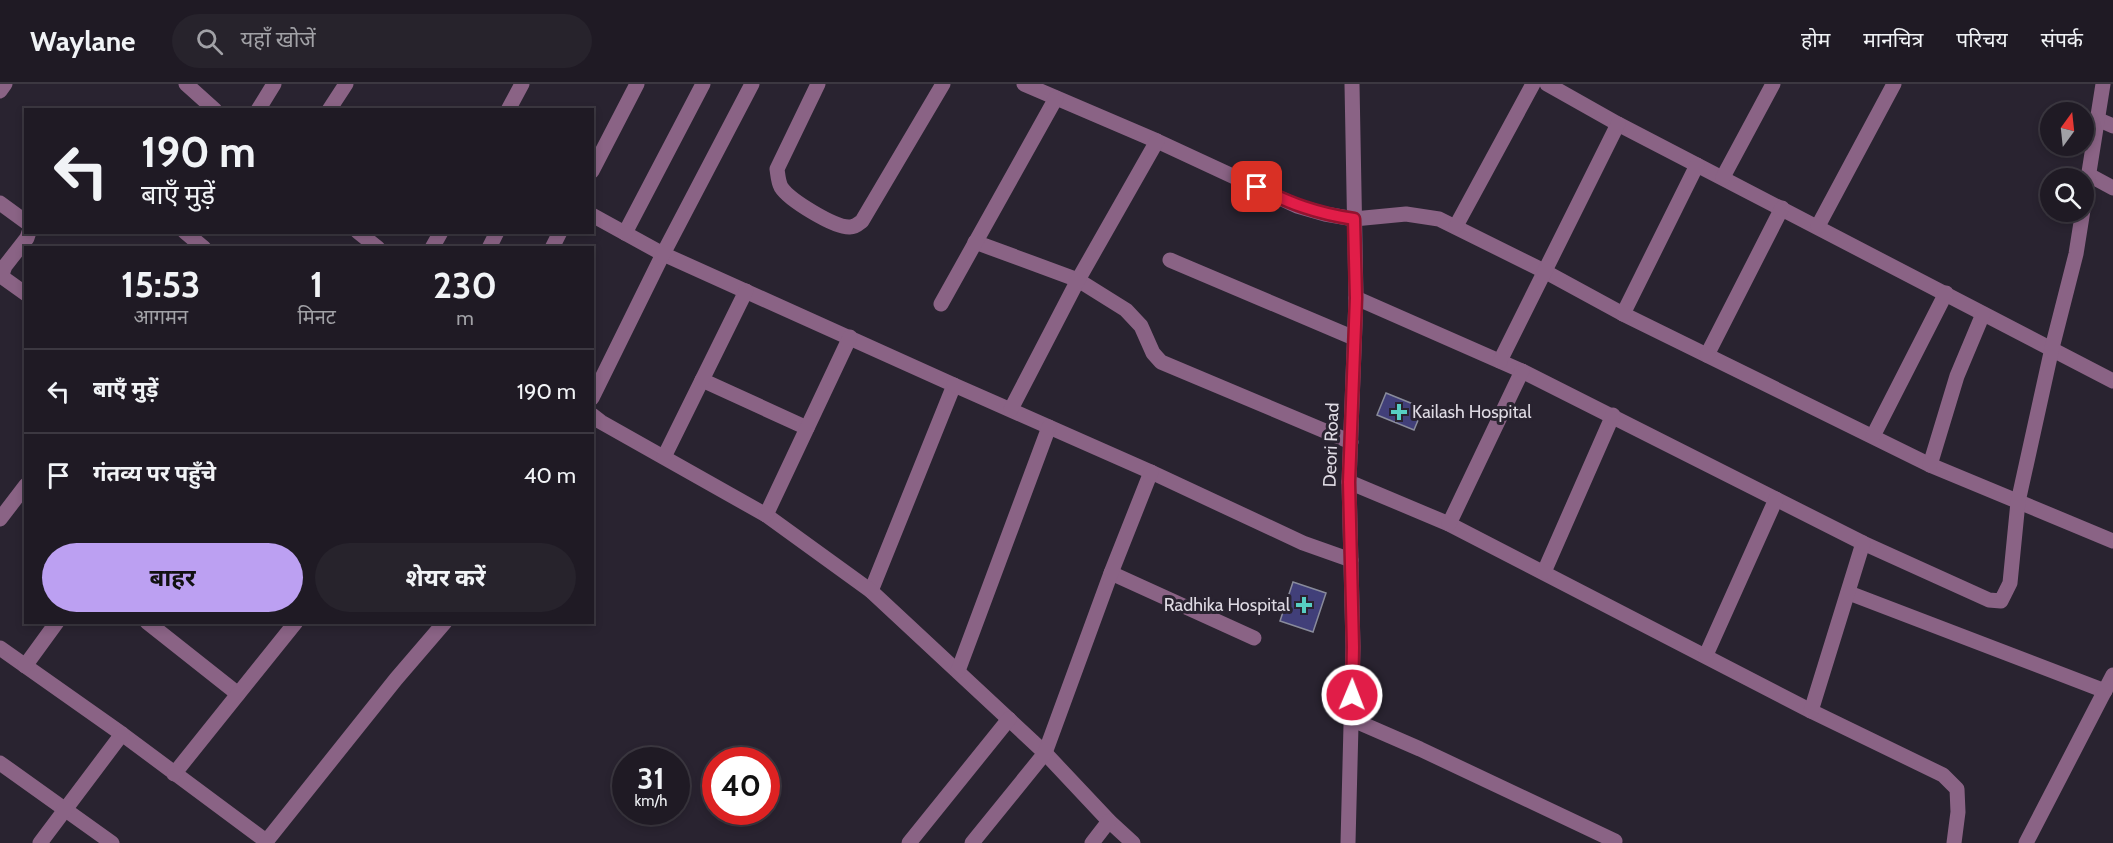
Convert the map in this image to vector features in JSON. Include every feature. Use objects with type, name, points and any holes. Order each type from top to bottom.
[{"type":"street","points":[[0,91],[5,84]]},
{"type":"street","points":[[186,84],[213,108]]},
{"type":"street","points":[[259,108],[274,84]]},
{"type":"street","points":[[330,108],[346,84]]},
{"type":"street","points":[[509,108],[522,84]]},
{"type":"street","points":[[594,167],[637,84]]},
{"type":"street","points":[[625,232],[703,84]]},
{"type":"street","points":[[594,394],[663,254],[752,84]]},
{"type":"street","points":[[818,84],[777,168],[778,179],[782,189],[799,202],[834,224],[849,228],[856,226],[862,220],[943,84]]},
{"type":"street","name":"Deori Road","points":[[1348,843],[1353,647],[1349,482],[1356,298],[1352,84]]},
{"type":"street","points":[[1456,226],[1533,84]]},
{"type":"street","points":[[1547,84],[1618,124],[1724,177],[2113,381]]},
{"type":"street","points":[[1724,177],[1773,84]]},
{"type":"street","points":[[1818,226],[1894,84]]},
{"type":"street","points":[[2090,168],[2103,84]]},
{"type":"street","points":[[1030,85],[1297,206],[1354,219],[1406,214],[1439,219],[1456,226],[1623,314],[1930,465],[2113,541]]},
{"type":"street","points":[[940,304],[1056,98]]},
{"type":"street","points":[[2097,119],[2113,126]]},
{"type":"street","points":[[1500,361],[1618,124]]},
{"type":"street","points":[[1011,409],[1078,280],[1157,141]]},
{"type":"street","points":[[1623,314],[1697,165]]},
{"type":"street","points":[[2094,178],[2113,188]]},
{"type":"street","points":[[0,202],[24,220]]},
{"type":"street","points":[[1707,355],[1782,208]]},
{"type":"street","points":[[594,216],[663,254],[1151,472],[1303,543],[1351,560]]},
{"type":"street","points":[[1356,298],[1522,371],[1863,543],[1989,600],[2001,601],[2010,583],[2018,502],[2052,348],[2076,254],[2081,222]]},
{"type":"street","points":[[24,293],[5,279],[2,274],[28,234]]},
{"type":"street","points":[[187,234],[202,246]]},
{"type":"street","points":[[360,234],[376,246]]},
{"type":"street","points":[[975,242],[1078,280],[1134,318],[1161,362],[1351,442]]},
{"type":"street","points":[[1170,260],[1354,338]]},
{"type":"street","points":[[664,458],[746,291]]},
{"type":"street","points":[[1873,436],[1946,293]]},
{"type":"street","points":[[1930,465],[1957,376],[1983,314]]},
{"type":"street","points":[[766,515],[850,337]]},
{"type":"street","points":[[1449,524],[1522,371]]},
{"type":"street","points":[[702,380],[807,428]]},
{"type":"street","points":[[871,591],[954,385]]},
{"type":"street","points":[[1544,572],[1613,415]]},
{"type":"street","points":[[595,423],[664,458],[766,515],[871,591],[1009,718],[1133,843]]},
{"type":"street","points":[[957,671],[1049,427]]},
{"type":"street","points":[[972,843],[1045,753],[1151,472]]},
{"type":"street","points":[[1349,482],[1449,524],[1811,711],[1943,775],[1957,789],[1958,812],[1954,843]]},
{"type":"street","points":[[0,519],[24,488]]},
{"type":"street","points":[[1706,656],[1776,499]]},
{"type":"street","points":[[1811,711],[1863,543]]},
{"type":"street","points":[[1112,573],[1254,638]]},
{"type":"street","points":[[1849,593],[2105,691]]},
{"type":"street","points":[[25,666],[56,624]]},
{"type":"street","points":[[150,624],[238,694]]},
{"type":"street","points":[[174,774],[294,624]]},
{"type":"street","points":[[0,648],[122,734],[266,842],[396,679],[443,624]]},
{"type":"street","points":[[2026,843],[2113,675]]},
{"type":"street","points":[[909,843],[1009,718]]},
{"type":"street","points":[[1352,719],[1615,841]]},
{"type":"street","points":[[40,843],[122,734]]},
{"type":"street","points":[[0,763],[112,843]]},
{"type":"street","points":[[1092,843],[1109,821]]},
{"type":"building","points":[[1386,393],[1423,408],[1414,430],[1377,415]]},
{"type":"building","points":[[1293,582],[1326,593],[1313,632],[1280,621]]},
{"type":"place","name":"Kailash Hospital","points":[[1399,412]]},
{"type":"place","name":"Radhika Hospital","points":[[1304,605]]},
{"type":"route","points":[[1257,187],[1297,206],[1354,219],[1356,298],[1349,482],[1352,695]]}]
